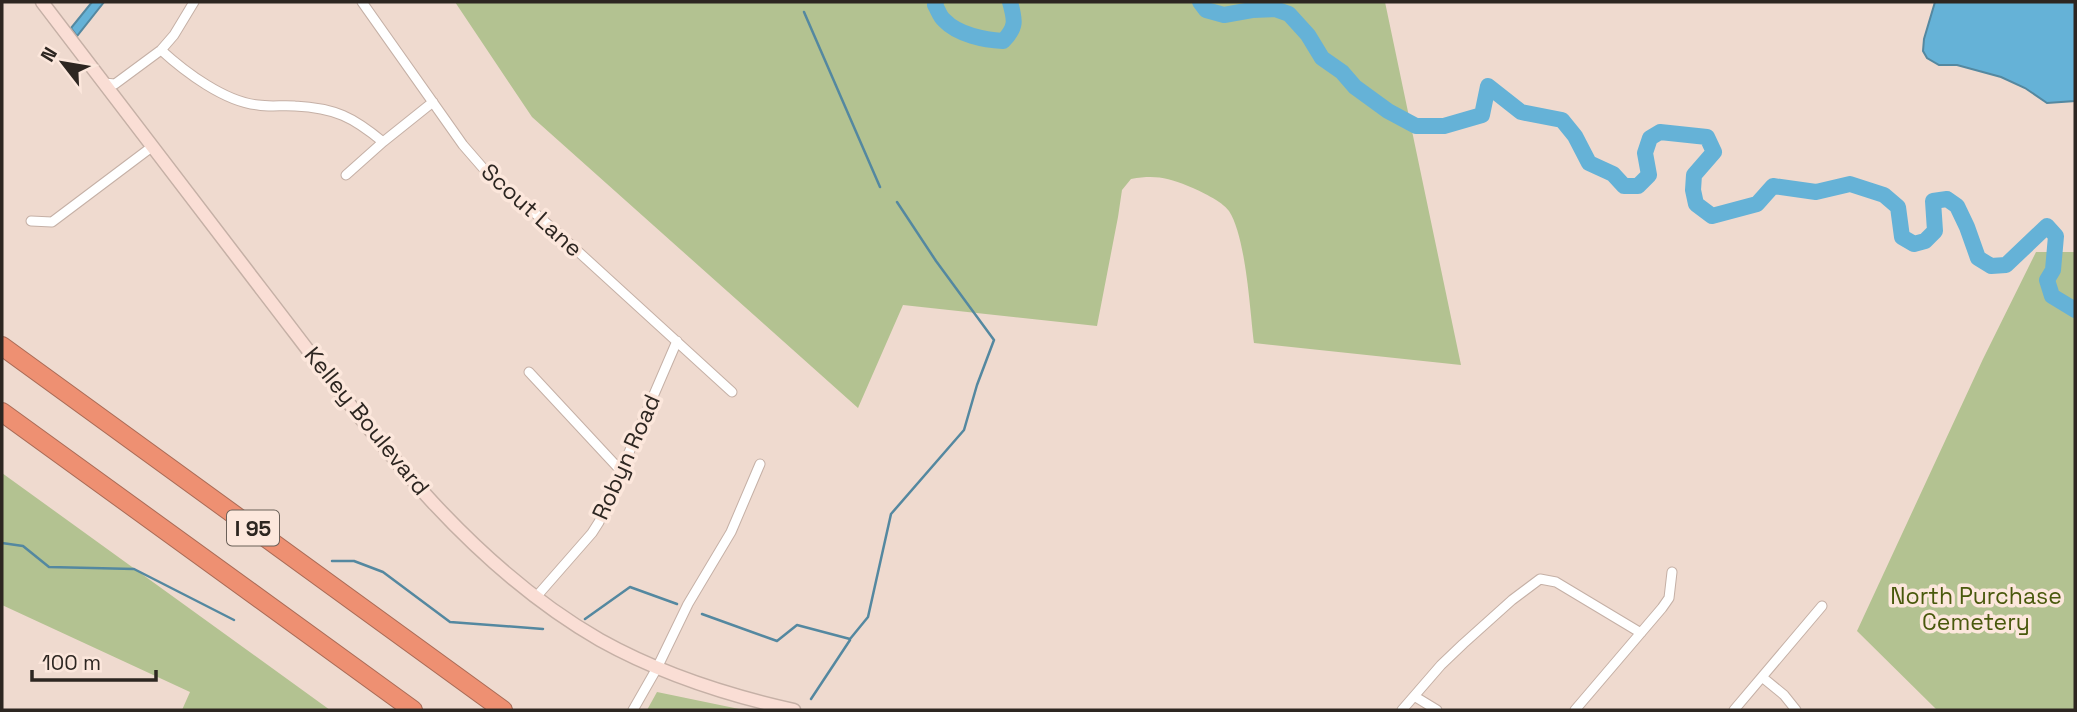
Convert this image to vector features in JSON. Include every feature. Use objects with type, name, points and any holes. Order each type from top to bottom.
[{"type":"highway","name":"I 95","points":[[2,346],[503,710]]},
{"type":"highway","name":"I 95","points":[[2,412],[413,710]]},
{"type":"main road","name":"Kelley Boulevard","points":[[43,2],[386,449],[463,532],[536,597],[600,640],[657,668],[710,689],[794,710]]},
{"type":"street","points":[[104,83],[115,84],[161,50],[174,35],[194,2]]},
{"type":"street","name":"Scout Lane","points":[[362,2],[463,145],[483,168],[732,392]]},
{"type":"street","points":[[161,50],[187,71],[231,98],[257,105],[334,110],[362,124],[383,142]]},
{"type":"street","points":[[346,175],[433,102]]},
{"type":"street","points":[[31,221],[51,222],[153,146]]},
{"type":"street","name":"Robyn Road","points":[[536,597],[596,527],[677,341]]},
{"type":"street","points":[[528,372],[622,472]]},
{"type":"street","points":[[633,710],[688,604],[731,532],[760,464]]},
{"type":"street","points":[[1575,710],[1669,598],[1672,572]]},
{"type":"street","points":[[1402,710],[1463,644],[1534,582],[1545,578],[1641,633]]},
{"type":"street","points":[[1734,710],[1822,606]]},
{"type":"street","points":[[1762,677],[1784,695],[1796,710]]},
{"type":"street","points":[[1414,696],[1437,710]]},
{"type":"green space","points":[[455,2],[1385,2],[1461,365],[1254,343],[1240,238],[1229,211],[1216,200],[1188,186],[1166,179],[1147,177],[1131,179],[1122,190],[1097,326],[903,305],[858,408],[532,117]]},
{"type":"green space","name":"North Purchase Cemetery","points":[[2036,252],[2075,252],[2075,710],[1937,710],[1857,631],[1983,359]]},
{"type":"green space","points":[[2,473],[330,710],[182,710],[190,692],[2,605]]},
{"type":"green space","points":[[657,692],[744,710],[647,710]]},
{"type":"water","points":[[92,2],[104,2],[77,36],[71,28]]},
{"type":"water","points":[[1935,2],[2075,2],[2075,101],[2047,103],[2025,88],[2001,77],[1957,65],[1939,65],[1927,58],[1923,51],[1924,39]]},
{"type":"waterway","points":[[936,2],[941,17],[950,25],[980,38],[1003,41],[1011,32],[1014,23],[1010,2]]},
{"type":"waterway","points":[[1200,2],[1206,10],[1224,15],[1275,9],[1289,14],[1308,35],[1322,58],[1388,111],[1416,126],[1444,126],[1482,115],[1488,86],[1521,112],[1562,120],[1575,136],[1589,163],[1613,174],[1624,186],[1638,186],[1649,175],[1645,153],[1650,138],[1660,132],[1707,137],[1714,152],[1694,175],[1693,190],[1696,204],[1712,216],[1757,204],[1773,186],[1816,192],[1850,184],[1884,195],[1898,207],[1902,237],[1914,244],[1925,241],[1935,231],[1933,201],[1947,199],[1957,206],[1978,258],[1991,266],[2006,265],[2047,226],[2056,236],[2053,270],[2047,280],[2052,296],[2075,310]]},
{"type":"waterway","points":[[804,12],[880,187]]},
{"type":"waterway","points":[[702,614],[777,641],[797,625],[850,639],[868,617],[891,514],[964,430],[994,340],[897,202]]},
{"type":"waterway","points":[[2,543],[23,546],[49,567],[134,569],[234,620]]},
{"type":"waterway","points":[[332,561],[354,561],[383,572],[450,622],[543,629]]},
{"type":"waterway","points":[[585,619],[630,587],[677,604]]},
{"type":"waterway","points":[[811,699],[850,640]]}]
